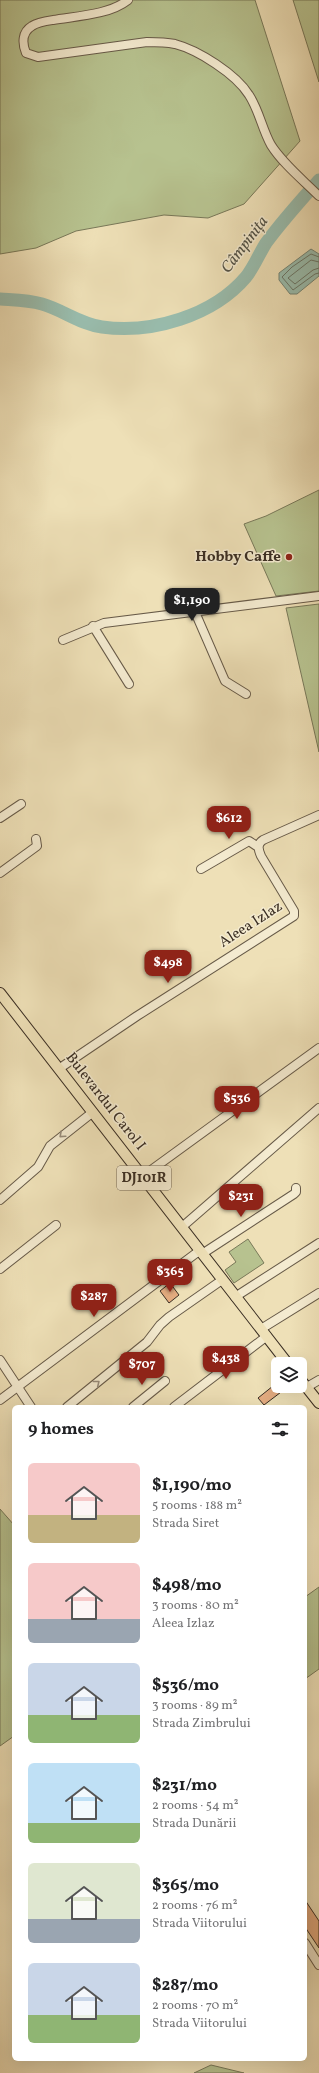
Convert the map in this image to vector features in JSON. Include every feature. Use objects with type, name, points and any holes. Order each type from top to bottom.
[{"type":"main road","name":"Bulevardul Carol I","points":[[0,993],[60,1068],[283,1357]]},
{"type":"main road","points":[[307,1388],[319,1403]]},
{"type":"street","points":[[128,0],[121,5],[101,11],[33,25],[27,29],[23,41],[26,53],[38,57],[147,42],[163,42],[187,48],[227,73],[243,87],[249,96],[272,146],[319,196]]},
{"type":"street","points":[[63,640],[93,626],[104,623],[319,596]]},
{"type":"street","points":[[195,612],[225,681],[246,694]]},
{"type":"street","points":[[93,626],[129,684]]},
{"type":"street","points":[[0,818],[21,804]]},
{"type":"street","points":[[201,869],[249,841],[258,847],[260,842],[263,840],[319,815]]},
{"type":"street","points":[[0,873],[32,851],[37,846],[36,839]]},
{"type":"street","name":"Aleea Izlaz","points":[[60,1068],[137,1016],[294,916],[294,910],[261,856],[258,847]]},
{"type":"street","points":[[143,1176],[319,1048]]},
{"type":"street","points":[[182,1227],[319,1108]]},
{"type":"street","points":[[0,1200],[38,1167],[50,1146],[93,1112]]},
{"type":"street","points":[[0,1400],[201,1253],[294,1194],[296,1192],[296,1188]]},
{"type":"street","points":[[0,1269],[56,1225]]},
{"type":"street","points":[[235,1297],[319,1243]]},
{"type":"street","points":[[68,1405],[147,1342],[164,1321],[222,1280]]},
{"type":"street","points":[[176,1405],[264,1333],[319,1293]]},
{"type":"street","points":[[0,1360],[30,1405]]},
{"type":"street","points":[[307,1386],[319,1380]]},
{"type":"street","points":[[135,1405],[165,1381]]},
{"type":"street","points":[[307,1946],[319,1965]]},
{"type":"green space","points":[[0,0],[255,0],[300,141],[244,204],[208,218],[164,215],[76,231],[36,248],[0,254]]},
{"type":"green space","points":[[293,0],[319,0],[319,82]]},
{"type":"green space","name":"Hobby Caffe","points":[[319,490],[319,591],[276,596],[244,524],[266,516]]},
{"type":"green space","points":[[319,604],[319,752],[286,608]]},
{"type":"green space","points":[[248,1239],[264,1263],[234,1283],[225,1270],[236,1262],[229,1252]]},
{"type":"green space","points":[[0,1509],[12,1523],[12,1737],[0,1746]]},
{"type":"green space","points":[[319,1587],[319,1669],[307,1678],[307,1596]]},
{"type":"green space","points":[[211,2065],[244,2073],[194,2073]]},
{"type":"water","points":[[311,249],[319,254],[319,276],[297,294],[290,294],[279,280],[279,273]]},
{"type":"building","points":[[170,1283],[179,1295],[169,1303],[160,1291]]},
{"type":"building","points":[[271,1388],[271,1393],[280,1393],[264,1405],[258,1398]]},
{"type":"building","points":[[307,1903],[319,1921],[319,1948],[307,1930]]},
{"type":"waterway","name":"Câmpinița","points":[[0,299],[42,304],[86,323],[102,327],[141,328],[160,325],[199,312],[232,291],[246,277],[272,235],[319,180]]},
{"type":"place","name":"Hobby Caffe","points":[[289,557]]}]
